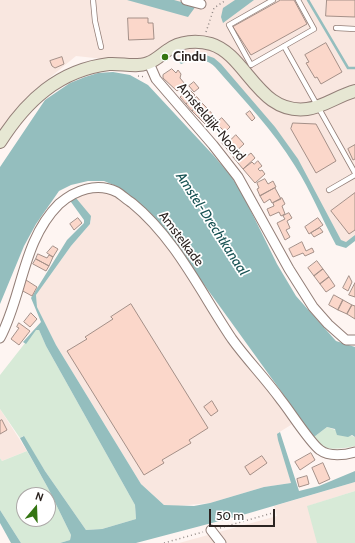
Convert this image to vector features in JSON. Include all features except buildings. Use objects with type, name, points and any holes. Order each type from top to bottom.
[{"type":"street","points":[[186,0],[200,4]]},
{"type":"street","points":[[0,142],[10,125],[30,101],[65,77],[86,68],[110,64],[134,65],[149,63],[179,44],[203,42],[219,47],[267,97],[282,106],[295,109],[308,109],[355,91]]},
{"type":"street","name":"Amsteldijk-Noord","points":[[149,63],[156,79],[213,145],[238,177],[289,270],[314,307],[328,324],[346,340],[355,340]]},
{"type":"street","name":"Amstelkade","points":[[0,338],[32,244],[44,224],[71,195],[86,188],[103,188],[117,192],[145,214],[165,238],[200,288],[232,339],[280,397],[316,447],[327,453],[339,454],[355,452]]},
{"type":"street","points":[[211,530],[221,543]]},
{"type":"lane","points":[[93,0],[95,21],[101,47]]},
{"type":"lane","points":[[274,0],[229,25],[251,64],[314,29],[298,0]]},
{"type":"lane","points":[[336,28],[355,29]]},
{"type":"lane","points":[[284,46],[355,174],[330,190]]},
{"type":"path","points":[[203,42],[214,8],[226,0]]},
{"type":"path","points":[[134,74],[156,79]]},
{"type":"path","points":[[164,543],[276,512]]},
{"type":"shaded area","points":[[0,0],[355,0],[355,238],[345,246],[337,243],[296,160],[271,125],[210,59],[195,57],[177,61],[170,52],[141,63],[76,56],[36,89],[0,133]]},
{"type":"shaded area","points":[[85,192],[106,192],[119,196],[144,217],[163,239],[254,373],[294,423],[278,433],[291,483],[264,487],[210,503],[177,506],[164,505],[141,484],[56,345],[37,307],[36,295],[71,246],[90,224],[91,221],[76,198]]},
{"type":"shaded area","points":[[0,409],[27,451],[2,461],[0,458]]},
{"type":"shaded area","points":[[355,482],[355,491],[308,506],[355,543],[179,543],[277,516],[274,506]]},
{"type":"green space","points":[[36,329],[39,330],[46,346],[135,505],[136,519],[102,529],[86,530],[45,471],[23,436],[20,438],[0,409],[0,375]]},
{"type":"green space","points":[[327,427],[355,437],[355,446],[337,449],[319,447],[314,437]]},
{"type":"green space","points":[[27,451],[47,487],[16,487],[16,527],[56,527],[56,504],[71,535],[70,540],[60,543],[21,543],[0,510],[0,458],[2,461]]},
{"type":"green space","points":[[355,491],[355,543],[317,543],[307,506]]},
{"type":"water","points":[[127,0],[174,0],[196,6],[188,17]]},
{"type":"water","points":[[235,0],[254,0],[223,23],[221,17],[223,8]]},
{"type":"water","points":[[200,53],[214,58],[221,64],[275,127],[298,159],[341,240],[346,242],[355,235],[355,241],[346,248],[336,245],[295,166],[257,115],[215,67],[203,60],[195,60],[181,64],[177,60],[188,55]]},
{"type":"water","name":"Amstel-Drechtkanaal","points":[[113,72],[130,75],[148,85],[214,156],[231,176],[243,195],[277,264],[296,296],[336,341],[355,347],[355,437],[352,435],[348,437],[337,435],[335,429],[327,427],[314,437],[169,236],[116,186],[104,181],[88,181],[71,185],[59,191],[36,224],[24,246],[0,304],[0,167],[45,100],[70,83],[98,73]]},
{"type":"water","points":[[76,198],[91,216],[90,224],[71,246],[36,295],[37,307],[56,345],[141,484],[164,505],[194,506],[210,503],[264,487],[291,483],[278,440],[277,434],[280,432],[299,491],[319,486],[355,471],[355,482],[246,514],[136,543],[60,543],[70,540],[71,535],[56,504],[56,487],[47,487],[20,438],[24,436],[45,471],[86,530],[102,529],[136,519],[135,505],[46,346],[39,330],[36,330],[26,344],[23,342],[41,322],[31,298],[67,240],[84,223],[84,220],[71,202],[71,199]]},
{"type":"water","points":[[0,510],[21,543],[11,543],[0,523]]},
{"type":"waterway","points":[[308,0],[348,68],[355,68]]},
{"type":"place","name":"Cindu","points":[[165,57]]}]
